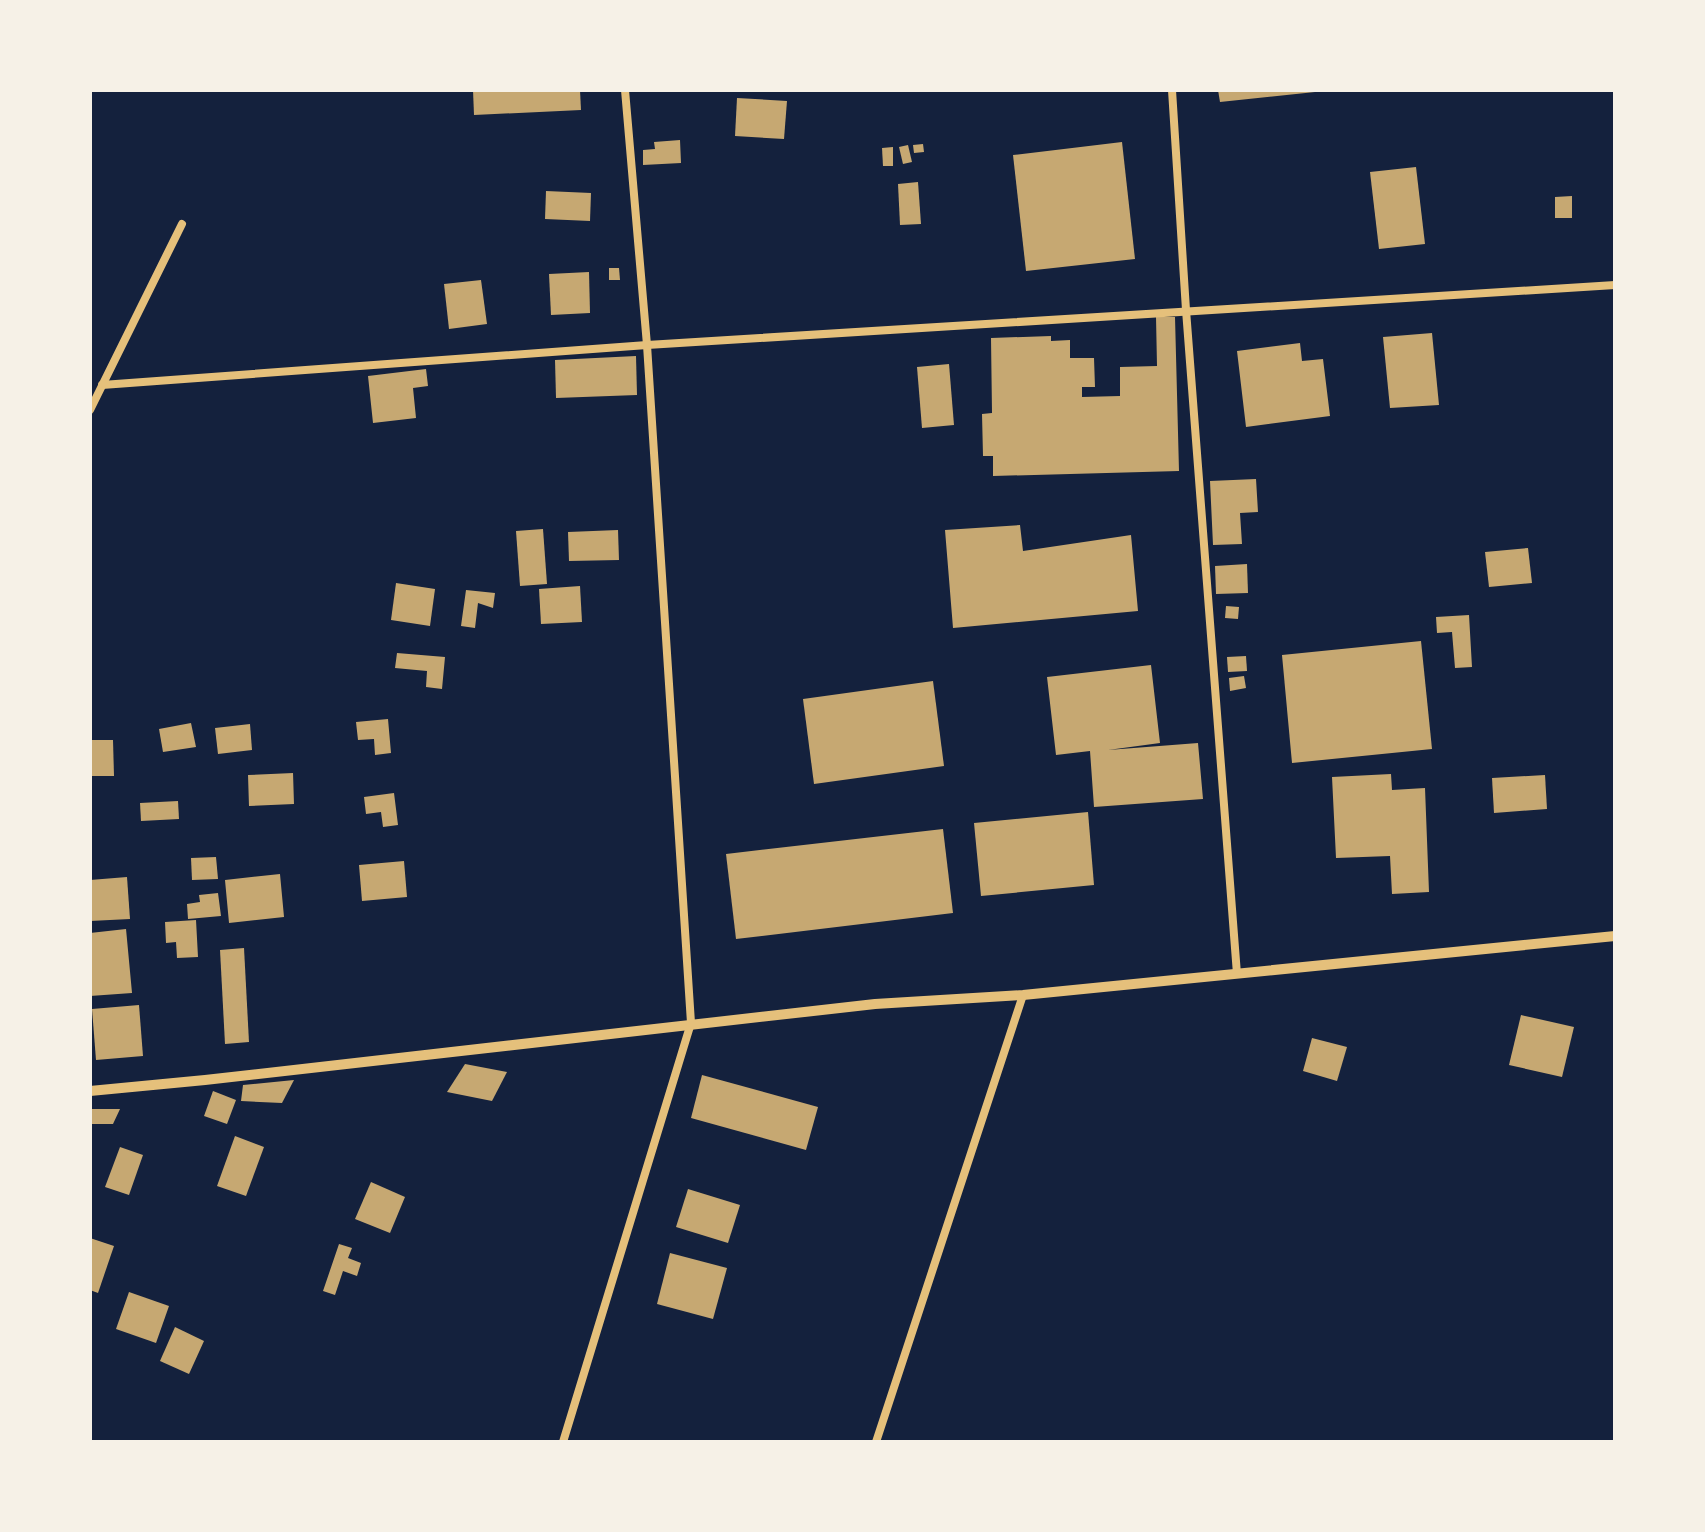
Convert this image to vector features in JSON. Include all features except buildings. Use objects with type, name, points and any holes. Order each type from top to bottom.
[{"type":"street","points":[[563,1442],[691,1023],[647,345],[625,90]]},
{"type":"street","points":[[1172,90],[1237,974]]},
{"type":"street","points":[[90,410],[182,224]]},
{"type":"street","points":[[102,385],[647,345],[1615,285]]},
{"type":"street","points":[[90,1091],[875,1004],[1023,995],[1615,936]]},
{"type":"street","points":[[876,1442],[1023,995]]}]
